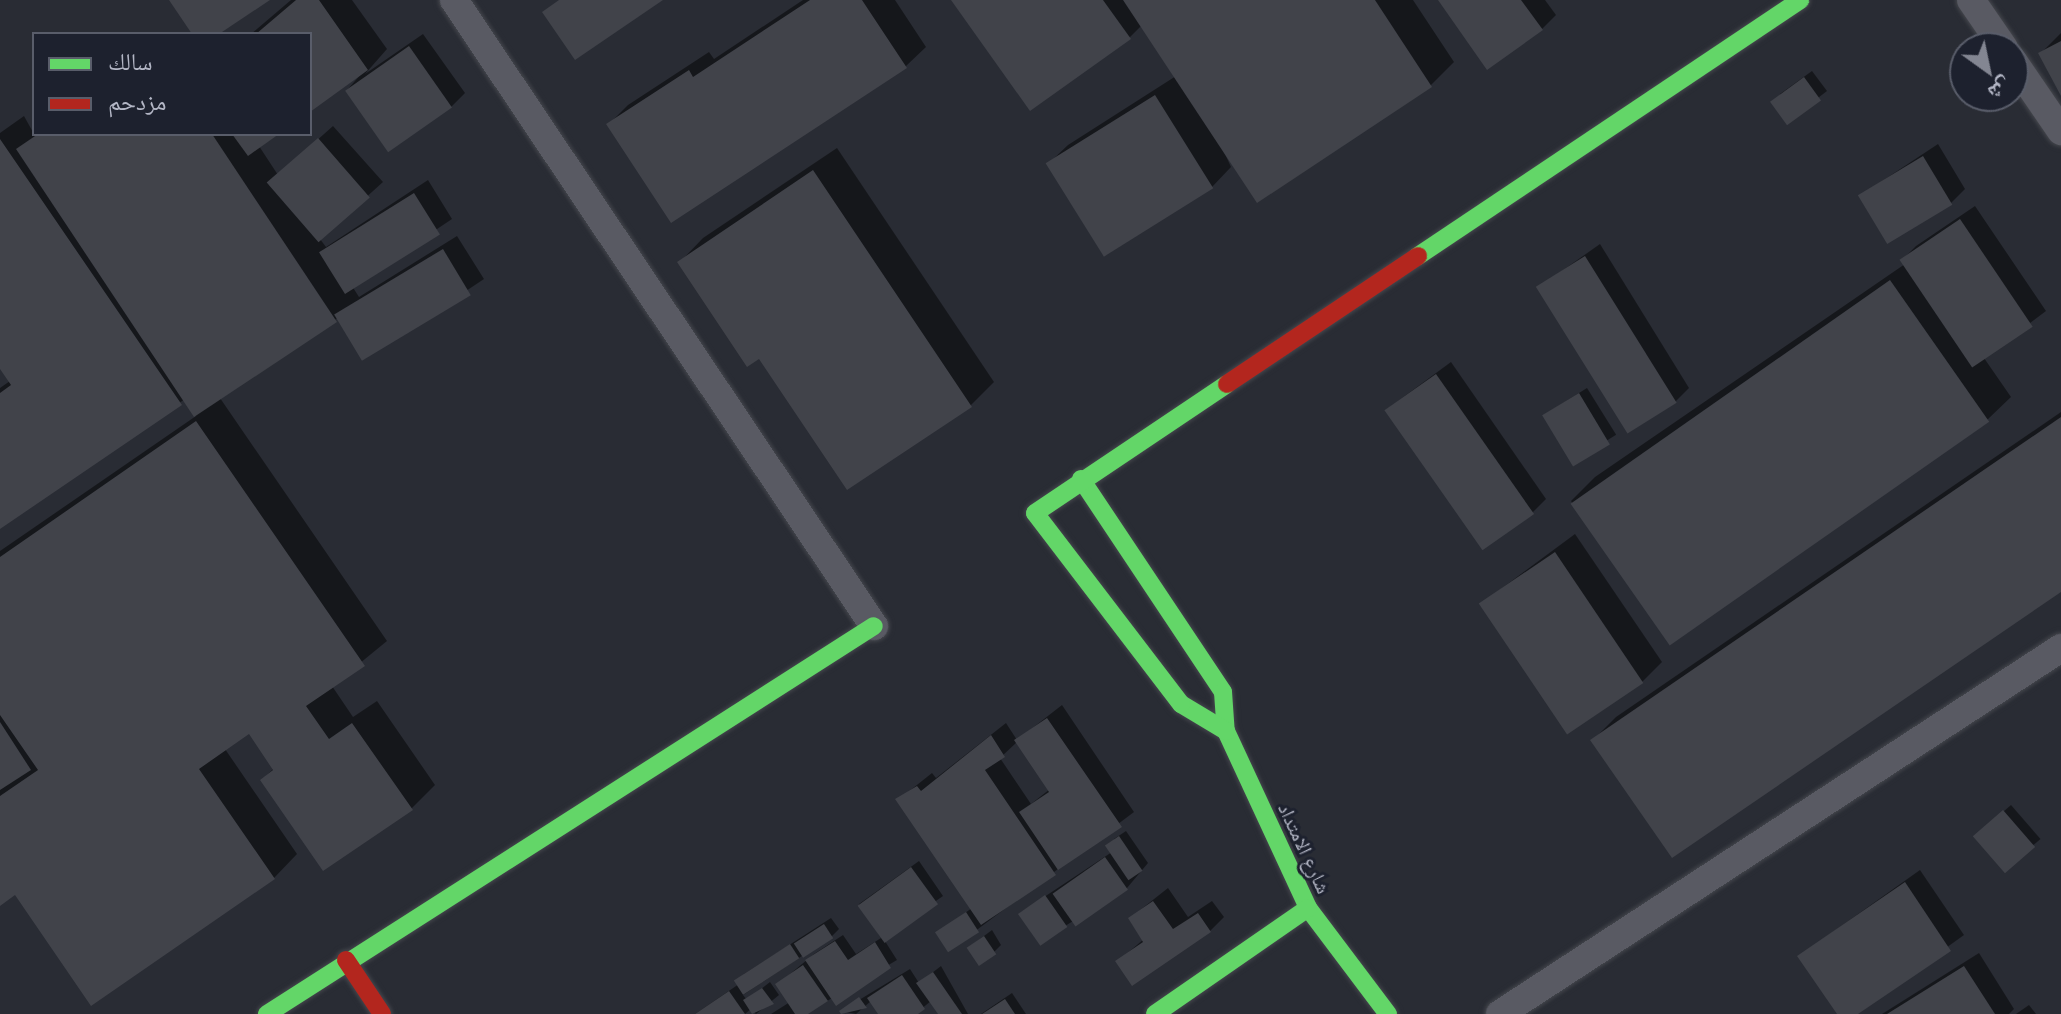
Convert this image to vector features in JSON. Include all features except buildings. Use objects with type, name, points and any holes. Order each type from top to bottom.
[{"type":"street","points":[[1226,731],[1181,704],[1035,513],[1081,479],[1800,0]]},
{"type":"street","name":"شارع الامتداد","points":[[1081,479],[1223,692],[1226,731],[1308,908],[1388,1014]]},
{"type":"street","points":[[267,1014],[346,960],[874,626]]},
{"type":"street","points":[[1155,1014],[1308,908]]},
{"type":"street","points":[[346,960],[382,1014]]},
{"type":"lane","points":[[454,0],[874,626]]},
{"type":"lane","points":[[1971,0],[1993,32]]},
{"type":"lane","points":[[2029,84],[2061,131]]},
{"type":"lane","points":[[1500,1014],[2061,648]]},
{"type":"traffic: fast","points":[[1418,256],[1800,0]]},
{"type":"traffic: fast","points":[[1226,731],[1181,704],[1035,513],[1227,384]]},
{"type":"traffic: fast","points":[[1081,479],[1223,692],[1226,731],[1308,908],[1388,1014]]},
{"type":"traffic: fast","points":[[267,1014],[874,626]]},
{"type":"traffic: fast","points":[[1155,1014],[1308,908]]},
{"type":"traffic: jam","points":[[1227,384],[1418,256]]},
{"type":"traffic: jam","points":[[346,960],[382,1014]]}]
